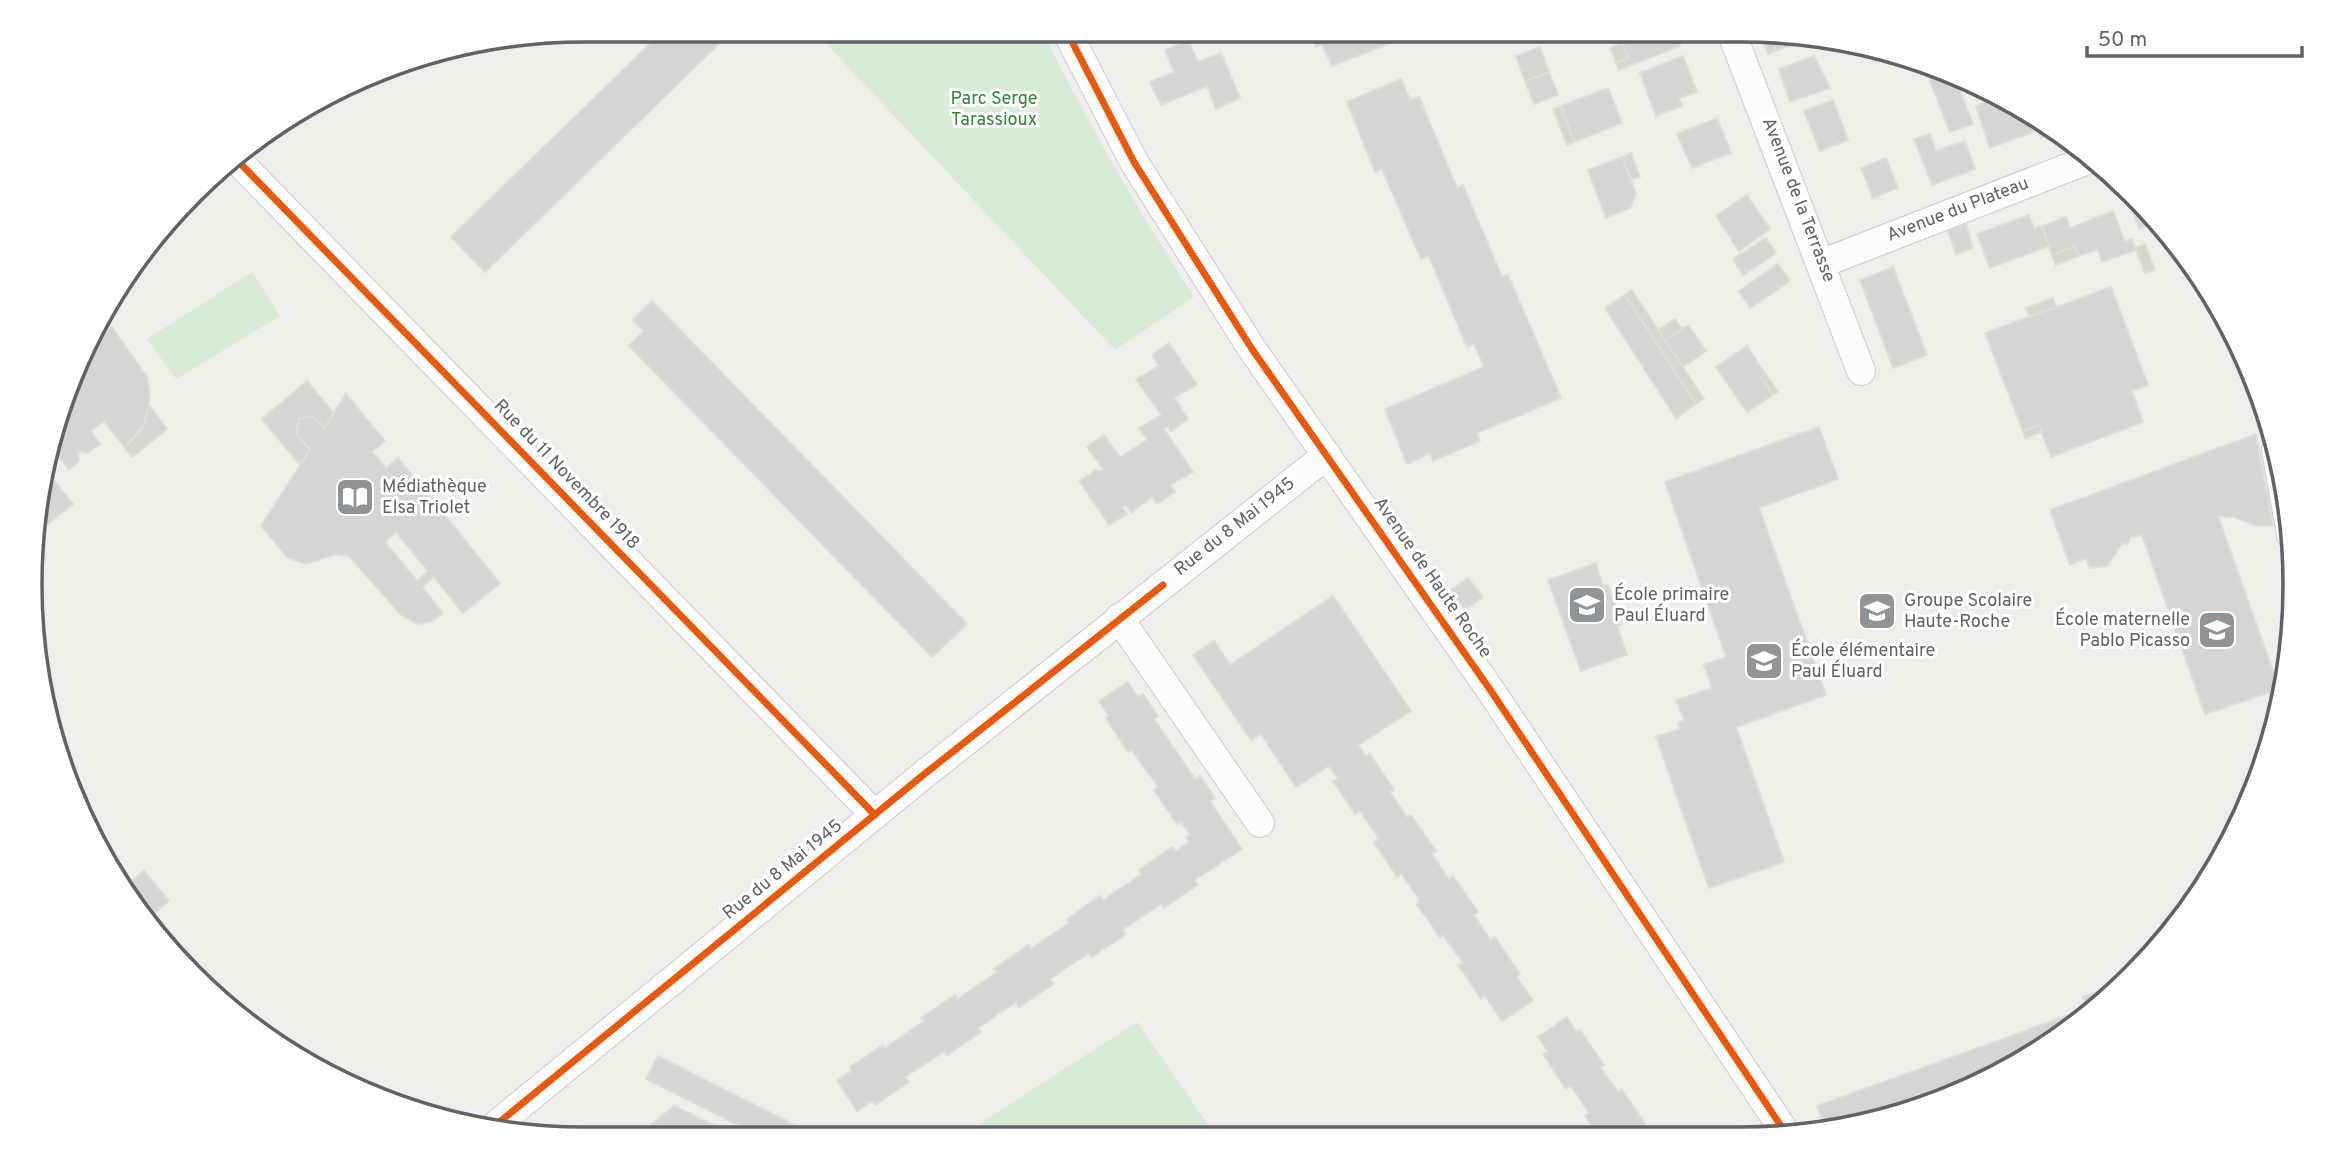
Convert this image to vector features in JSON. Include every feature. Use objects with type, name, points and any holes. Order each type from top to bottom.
[{"type":"street","name":"Avenue de Haute Roche","points":[[1072,42],[1134,162],[1252,349],[1492,691],[1781,1125]]},
{"type":"street","name":"Avenue de la Terrasse","points":[[1735,42],[1822,262],[1861,371]]},
{"type":"street","name":"Avenue du Plateau","points":[[1822,262],[2081,163]]},
{"type":"street","name":"Rue du 11 Novembre 1918","points":[[241,165],[875,815]]},
{"type":"street","name":"Rue du 8 Mai 1945","points":[[502,1120],[1119,618],[1327,455]]},
{"type":"street","points":[[1119,618],[1260,823]]},
{"type":"green space","name":"Parc Serge Tarassioux","points":[[824,42],[1048,42],[1114,166],[1194,297],[1115,350]]},
{"type":"green space","points":[[252,272],[280,316],[176,379],[147,339]]},
{"type":"green space","points":[[1137,1022],[1210,1127],[975,1127]]},
{"type":"building","points":[[652,42],[721,42],[485,272],[451,237]]},
{"type":"building","points":[[1189,42],[1198,62],[1221,53],[1240,98],[1216,109],[1207,86],[1161,105],[1150,82],[1174,72],[1165,50]]},
{"type":"building","points":[[1314,42],[1388,44],[1332,66],[1322,44],[1316,47]]},
{"type":"building","points":[[1622,42],[1678,42],[1680,46],[1619,70],[1616,63],[1628,58]]},
{"type":"building","points":[[1622,43],[1628,58],[1616,63],[1610,48]]},
{"type":"building","points":[[1764,43],[1773,43],[1776,51],[1768,54]]},
{"type":"building","points":[[1773,43],[1793,45],[1776,51]]},
{"type":"building","points":[[1540,47],[1549,72],[1525,81],[1516,56]]},
{"type":"building","points":[[1683,56],[1697,92],[1679,98],[1682,106],[1656,116],[1640,73]]},
{"type":"building","points":[[1814,56],[1830,88],[1790,102],[1779,69]]},
{"type":"building","points":[[1549,72],[1558,95],[1534,104],[1525,81]]},
{"type":"building","points":[[1928,76],[1959,88],[1973,124],[1950,132]]},
{"type":"building","points":[[1401,79],[1410,100],[1419,97],[1457,188],[1463,185],[1502,277],[1508,275],[1561,398],[1477,433],[1480,441],[1433,461],[1430,453],[1407,464],[1385,409],[1484,367],[1474,344],[1467,347],[1429,256],[1421,259],[1382,169],[1375,172],[1347,102]]},
{"type":"building","points":[[1608,88],[1622,123],[1574,142],[1561,106]]},
{"type":"building","points":[[1833,100],[1848,140],[1820,151],[1804,111]]},
{"type":"building","points":[[1987,102],[2031,126],[2033,132],[1990,148],[1976,106]]},
{"type":"building","points":[[1561,106],[1574,142],[1567,145],[1553,109]]},
{"type":"building","points":[[1717,118],[1731,153],[1692,168],[1677,134]]},
{"type":"building","points":[[1930,134],[1936,151],[1965,141],[1975,169],[1932,185],[1914,139]]},
{"type":"building","points":[[1631,153],[1640,177],[1631,180],[1622,157]]},
{"type":"building","points":[[1622,157],[1636,194],[1630,208],[1606,218],[1588,170]]},
{"type":"building","points":[[1886,158],[1898,188],[1873,198],[1861,168]]},
{"type":"building","points":[[1747,195],[1770,229],[1739,251],[1716,216]]},
{"type":"building","points":[[2132,209],[2147,226],[2139,228]]},
{"type":"building","points":[[2113,211],[2125,242],[2132,239],[2136,250],[2102,262],[2098,249],[2079,256],[2075,246],[2052,255],[2042,226],[2066,217],[2070,228]]},
{"type":"building","points":[[2029,215],[2034,229],[2042,226],[2049,246],[1990,268],[1977,234]]},
{"type":"building","points":[[1966,224],[1973,248],[1956,254],[1948,231]]},
{"type":"building","points":[[1766,238],[1776,253],[1743,275],[1733,259]]},
{"type":"building","points":[[2145,244],[2155,270],[2145,273],[2135,248]]},
{"type":"building","points":[[2075,246],[2079,256],[2056,265],[2052,255]]},
{"type":"building","points":[[1778,264],[1790,281],[1750,308],[1739,291]]},
{"type":"building","points":[[1893,267],[1927,355],[1893,368],[1860,280]]},
{"type":"building","points":[[2111,287],[2148,385],[2132,391],[2143,422],[2051,457],[2039,425],[2023,431],[1985,333]]},
{"type":"building","points":[[1632,290],[1704,399],[1696,404],[1625,295]]},
{"type":"building","points":[[1625,295],[1696,404],[1676,418],[1605,308]]},
{"type":"building","points":[[2053,298],[2056,307],[2029,316],[2026,308]]},
{"type":"building","points":[[652,301],[967,624],[932,657],[629,346],[644,331],[633,320]]},
{"type":"building","points":[[1675,319],[1682,329],[1665,340],[1658,330]]},
{"type":"building","points":[[1688,325],[1706,351],[1683,367],[1665,340]]},
{"type":"building","points":[[112,327],[147,377],[150,396],[145,422],[125,448],[104,421],[91,431],[100,444],[88,453],[78,451],[79,461],[69,469],[59,457],[57,459],[60,444],[83,377],[104,333]]},
{"type":"building","points":[[1169,343],[1197,385],[1174,397],[1188,419],[1171,431],[1168,426],[1164,429],[1193,472],[1170,485],[1175,492],[1157,504],[1152,497],[1131,513],[1126,504],[1122,507],[1127,514],[1109,525],[1079,481],[1096,470],[1099,472],[1103,469],[1087,447],[1104,435],[1120,457],[1147,440],[1139,428],[1161,415],[1136,379],[1159,366],[1152,355]]},
{"type":"building","points":[[1747,346],[1765,373],[1761,377],[1773,395],[1747,412],[1716,367]]},
{"type":"building","points":[[1765,373],[1778,392],[1773,395],[1761,377]]},
{"type":"building","points":[[307,381],[334,413],[324,428],[313,416],[299,419],[296,433],[310,450],[300,465],[262,419]]},
{"type":"building","name":"Médiathèque Elsa Triolet","points":[[346,394],[385,441],[372,452],[386,468],[398,458],[500,583],[463,613],[434,577],[422,587],[443,613],[431,622],[418,624],[401,615],[349,556],[336,554],[306,564],[288,558],[261,526],[310,450],[296,433],[299,419],[313,416],[324,428]],"holes":[[[396,532],[428,571],[417,581],[385,542]]]},
{"type":"building","points":[[149,405],[167,429],[132,457],[125,448],[143,428]]},
{"type":"building","points":[[2039,425],[2042,432],[2025,438],[2023,431]]},
{"type":"building","name":"École élémentaire Paul Éluard","points":[[1819,427],[1838,479],[1759,508],[1826,695],[1736,727],[1784,862],[1709,888],[1656,737],[1680,729],[1678,723],[1684,720],[1676,700],[1712,688],[1704,665],[1726,657],[1665,482]]},
{"type":"building","name":"École maternelle Pablo Picasso","points":[[2256,434],[2273,525],[2257,526],[2234,517],[2218,516],[2275,677],[2271,698],[2268,693],[2205,714],[2142,535],[2131,537],[2127,544],[2123,543],[2107,566],[2090,568],[2086,558],[2070,565],[2050,510]]},
{"type":"building","points":[[52,478],[73,504],[46,526]]},
{"type":"building","name":"École primaire Paul Éluard","points":[[1596,563],[1603,586],[1608,584],[1622,624],[1617,626],[1627,655],[1581,671],[1548,580]]},
{"type":"building","points":[[1468,578],[1483,597],[1465,610],[1451,590]]},
{"type":"building","points":[[1333,596],[1411,711],[1358,745],[1366,756],[1370,754],[1394,790],[1390,792],[1407,817],[1411,815],[1436,851],[1432,854],[1449,879],[1453,876],[1478,912],[1474,915],[1490,940],[1495,937],[1520,974],[1517,977],[1533,1001],[1502,1021],[1485,996],[1481,999],[1458,965],[1463,963],[1443,935],[1440,938],[1416,904],[1420,901],[1401,873],[1397,877],[1374,842],[1379,839],[1360,811],[1355,814],[1333,781],[1338,779],[1329,766],[1296,787],[1261,734],[1251,740],[1193,655],[1214,641],[1230,665]]},
{"type":"building","points":[[1128,682],[1138,697],[1143,694],[1158,716],[1154,719],[1195,779],[1200,776],[1215,798],[1210,801],[1242,849],[1195,880],[1198,885],[1164,908],[1161,904],[1122,930],[1126,934],[1092,957],[1089,953],[1050,979],[1054,984],[1019,1007],[1016,1002],[978,1028],[981,1032],[947,1055],[945,1051],[905,1077],[909,1082],[875,1105],[872,1101],[857,1111],[837,1080],[852,1071],[850,1067],[883,1045],[885,1048],[924,1021],[921,1018],[955,995],[958,999],[997,972],[994,969],[1028,945],[1030,949],[1069,923],[1066,920],[1100,896],[1103,900],[1142,874],[1139,870],[1172,847],[1176,851],[1189,842],[1186,837],[1190,835],[1181,822],[1177,824],[1154,790],[1158,787],[1132,750],[1128,752],[1106,718],[1109,716],[1099,701]]},
{"type":"building","points":[[144,871],[169,901],[153,914],[131,882]]},
{"type":"building","points":[[2099,991],[2086,1003],[2083,997]]},
{"type":"building","points":[[2073,1014],[2012,1054],[1948,1086],[1915,1098],[1881,1109],[1822,1120],[1817,1106]]},
{"type":"building","points":[[1567,1017],[1576,1032],[1580,1030],[1604,1065],[1600,1067],[1618,1092],[1622,1090],[1646,1125],[1593,1127],[1585,1116],[1589,1113],[1571,1086],[1566,1089],[1543,1054],[1548,1052],[1538,1037]]},
{"type":"building","points":[[658,1056],[799,1127],[742,1127],[646,1079]]},
{"type":"building","points":[[674,1106],[718,1127],[648,1127]]},
{"type":"cycle path","points":[[1072,42],[1134,162],[1252,349],[1491,691],[1781,1125]]},
{"type":"cycle path","points":[[241,165],[875,815]]},
{"type":"cycle path","points":[[502,1120],[922,776],[1163,585]]},
{"type":"place","name":"Médiathèque Elsa Triolet","points":[[355,497]]},
{"type":"place","name":"École primaire Paul Éluard","points":[[1587,605]]},
{"type":"place","name":"Groupe Scolaire Haute-Roche","points":[[1877,611]]},
{"type":"place","name":"École maternelle Pablo Picasso","points":[[2217,630]]},
{"type":"place","name":"École élémentaire Paul Éluard","points":[[1764,661]]}]
